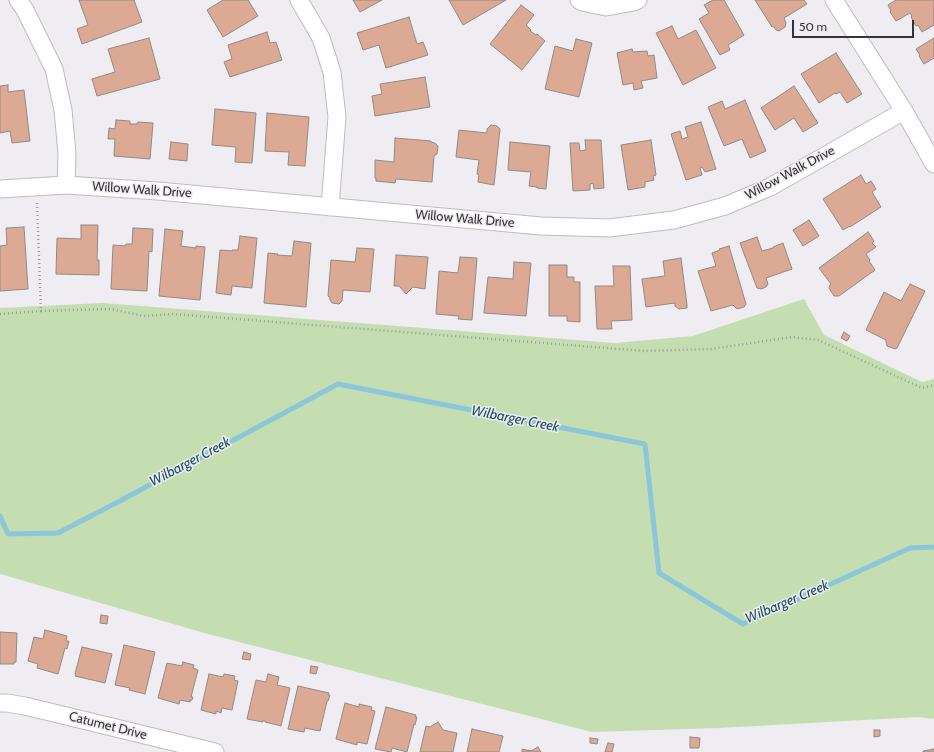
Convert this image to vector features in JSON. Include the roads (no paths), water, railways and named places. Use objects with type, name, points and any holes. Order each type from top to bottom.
[{"type":"street","points":[[18,0],[25,10],[54,69],[63,110],[66,154],[66,185]]},
{"type":"street","points":[[298,0],[321,38],[332,72],[337,116],[330,207]]},
{"type":"street","points":[[579,0],[606,7],[638,0]]},
{"type":"street","points":[[834,0],[904,111],[934,164]]},
{"type":"street","name":"Willow Walk Drive","points":[[0,189],[66,185],[158,191],[540,226],[609,228],[674,220],[725,206],[770,187],[904,111]]},
{"type":"street","name":"Catumet Drive","points":[[0,703],[25,706],[215,752]]},
{"type":"waterway","name":"Wilbarger Creek","points":[[0,516],[8,534],[58,533],[338,384],[645,444],[659,573],[743,624],[910,548],[934,547]]}]
